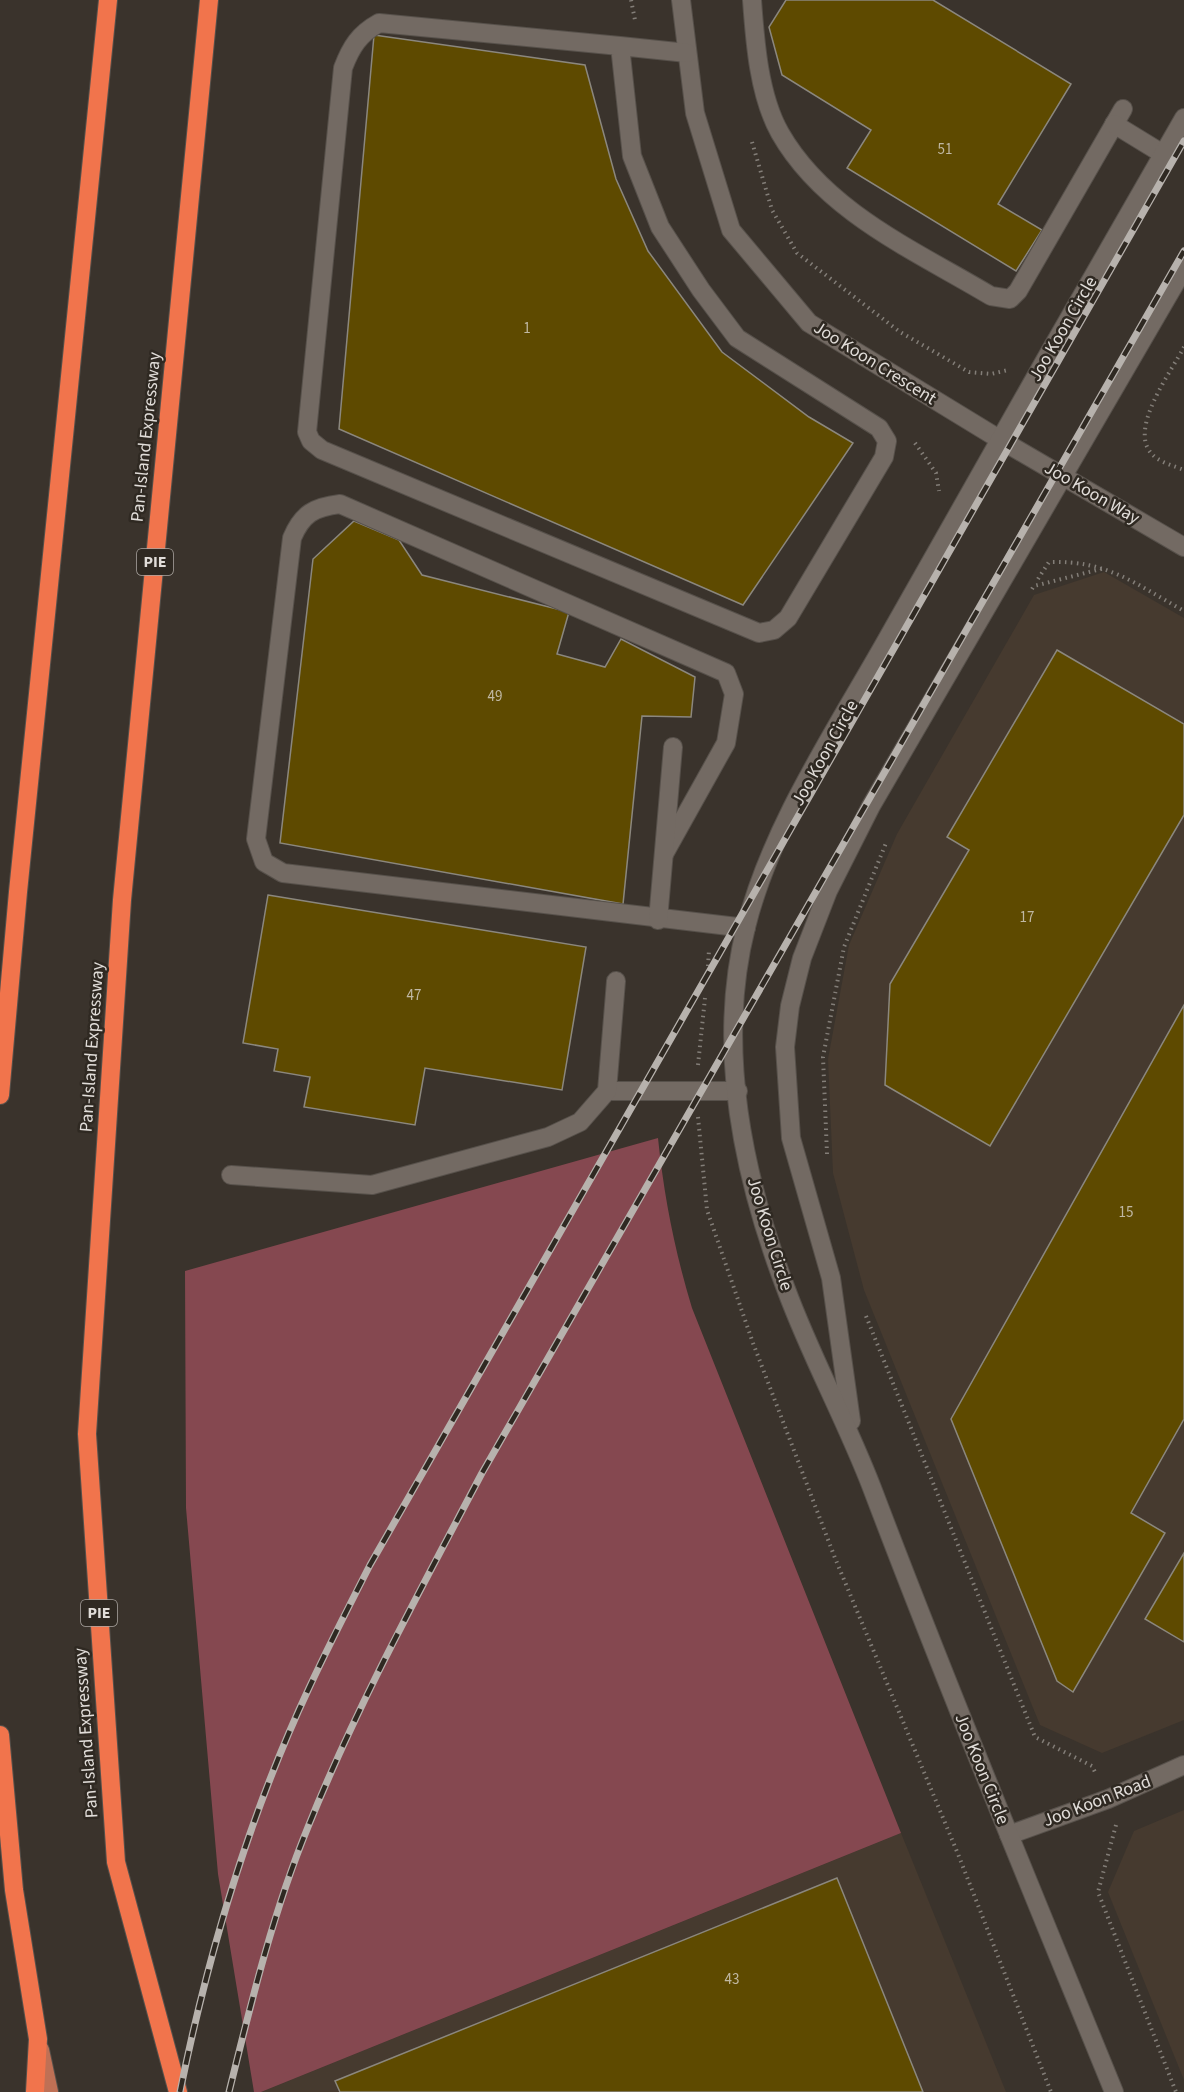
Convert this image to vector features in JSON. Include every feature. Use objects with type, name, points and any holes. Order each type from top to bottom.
[{"type":"highway","points":[[0,1095],[18,892],[108,0]]},
{"type":"highway","name":"Pan-Island Expressway","points":[[178,2092],[116,1862],[87,1434],[122,900],[209,0]]},
{"type":"highway","points":[[0,1735],[14,1890],[38,2039],[35,2092]]},
{"type":"main road","points":[[38,2039],[49,2092]]},
{"type":"street","name":"Joo Koon Crescent","points":[[681,0],[695,113],[731,230],[809,323],[999,439]]},
{"type":"street","points":[[752,0],[763,84],[779,132],[810,177],[859,217],[991,296],[1010,299],[1018,291],[1119,117],[1163,154]]},
{"type":"street","points":[[620,46],[632,156],[660,227],[700,290],[737,338],[879,428],[887,441],[884,457],[788,618],[774,630],[759,633],[322,450],[306,432],[343,68],[350,49],[362,32],[379,24],[620,46],[687,53]]},
{"type":"street","name":"Joo Koon Circle","points":[[1114,2092],[933,1649],[855,1443],[786,1290],[758,1204],[743,1138],[734,1018],[746,928],[762,878],[784,827],[999,439],[1184,117]]},
{"type":"street","name":"Joo Koon Circle","points":[[855,1443],[831,1278],[791,1138],[785,1047],[790,1006],[802,958],[828,891],[871,806],[1184,268]]},
{"type":"street","name":"Joo Koon Way","points":[[999,439],[1184,546]]},
{"type":"street","points":[[664,854],[726,743],[734,694],[726,673],[340,504],[320,506],[299,522],[292,538],[256,839],[264,862],[283,873],[658,920],[746,928]]},
{"type":"street","points":[[658,920],[673,747]]},
{"type":"street","points":[[231,1175],[372,1185],[548,1137],[580,1122],[607,1090],[616,981]]},
{"type":"street","points":[[607,1090],[738,1091]]},
{"type":"street","name":"Joo Koon Road","points":[[1009,1834],[1108,1799],[1184,1765]]},
{"type":"path","points":[[751,141],[772,210],[797,253],[900,332],[969,372],[991,374],[1011,369]]},
{"type":"path","points":[[1184,347],[1148,415],[1143,430],[1145,444],[1152,455],[1184,470]]},
{"type":"path","points":[[1028,596],[1049,562],[1075,561],[1105,568],[1184,611]]},
{"type":"path","points":[[1034,586],[1105,568]]},
{"type":"path","points":[[827,1163],[823,1057],[844,946],[888,840]]},
{"type":"path","points":[[865,1312],[1035,1737],[1092,1766],[1108,1799],[1116,1822],[1098,1892],[1176,2092]]},
{"type":"shaded area","points":[[1104,572],[1184,618],[1184,1720],[1102,1753],[1040,1725],[864,1290],[833,1173],[828,1059],[849,945],[897,834],[1034,595]]},
{"type":"shaded area","points":[[658,1138],[671,1224],[692,1308],[901,1833],[261,2092],[254,2092],[218,1874],[186,1508],[185,1271]]},
{"type":"shaded area","points":[[1184,1810],[1184,2080],[1108,1892],[1134,1831]]},
{"type":"shaded area","points":[[901,1833],[1006,2092],[261,2092]]},
{"type":"building","points":[[786,0],[933,0],[1071,84],[998,204],[1042,230],[1016,271],[847,168],[871,130],[782,75],[769,27]]},
{"type":"building","points":[[374,35],[585,65],[616,179],[648,251],[722,352],[809,417],[853,443],[743,605],[339,429]]},
{"type":"building","points":[[354,521],[399,540],[422,575],[569,612],[557,654],[605,667],[621,639],[695,677],[691,717],[642,716],[623,904],[280,843],[313,559]]},
{"type":"building","points":[[1057,650],[1184,724],[1184,815],[990,1146],[885,1085],[890,984],[969,850],[947,837]]},
{"type":"building","points":[[268,895],[586,947],[562,1090],[425,1068],[415,1125],[304,1107],[310,1077],[274,1071],[278,1049],[243,1043]]},
{"type":"building","points":[[1184,1005],[1184,1419],[1131,1513],[1165,1533],[1073,1692],[1057,1681],[951,1419]]},
{"type":"building","points":[[1184,1553],[1184,1642],[1145,1619]]},
{"type":"building","points":[[837,1878],[923,2092],[340,2092],[335,2081]]},
{"type":"railway","points":[[180,2092],[217,1937],[267,1786],[309,1688],[370,1565],[1184,141]]},
{"type":"railway","points":[[229,2092],[264,1958],[295,1859],[347,1737],[413,1604],[482,1473],[1184,251]]}]
